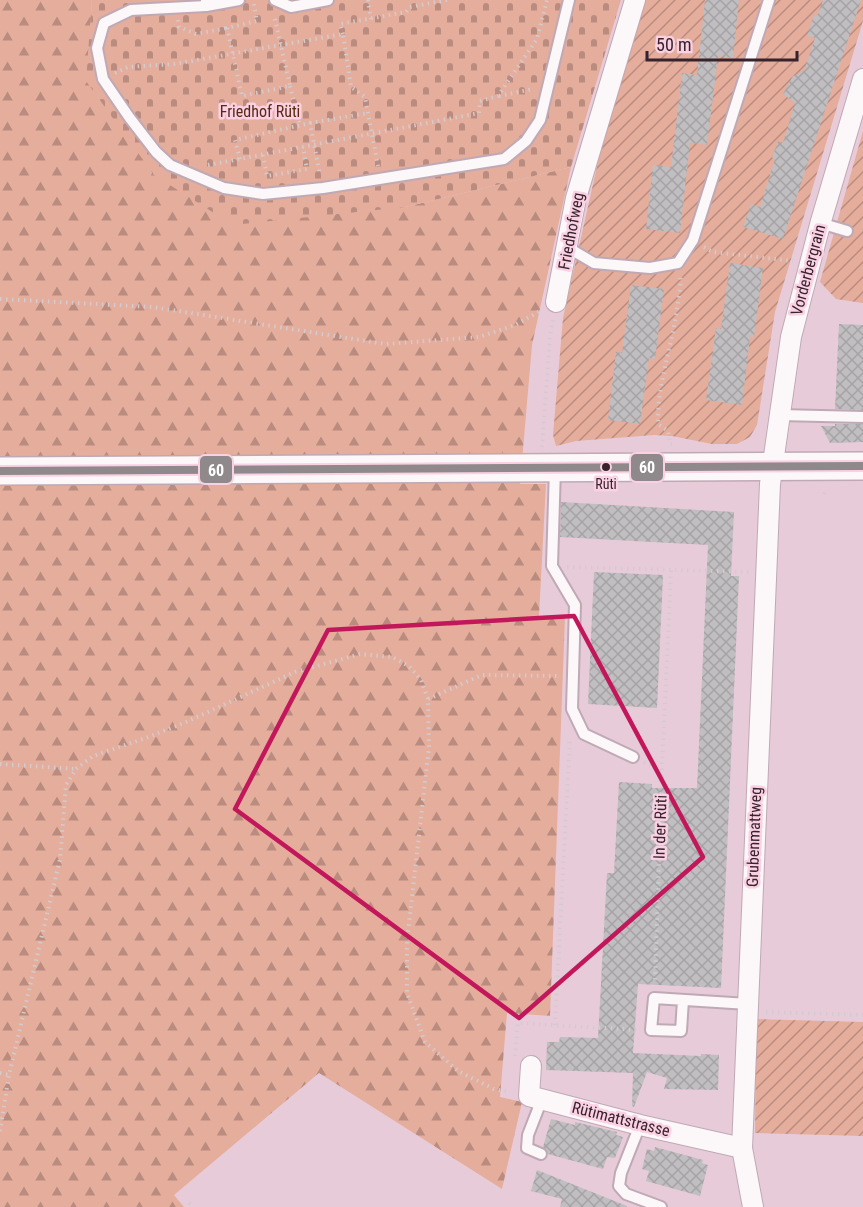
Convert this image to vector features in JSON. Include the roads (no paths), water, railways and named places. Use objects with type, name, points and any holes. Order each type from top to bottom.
[{"type":"main road","points":[[0,471],[863,466]]},
{"type":"street","name":"Friedhofweg","points":[[556,302],[576,198],[635,0]]},
{"type":"street","name":"Vorderbergrain","points":[[772,466],[791,337],[820,223],[861,92]]},
{"type":"street","name":"Grubenmattweg","points":[[748,1206],[742,1148],[765,573],[772,466]]},
{"type":"street","points":[[531,1066],[535,1097]]},
{"type":"street","name":"Rütimattstrasse","points":[[535,1097],[640,1125],[742,1148]]},
{"type":"lane","points":[[239,0],[178,8],[131,10],[104,23],[97,48],[103,79],[156,152],[170,165],[224,188],[263,194],[323,188],[504,159],[526,141],[540,120],[569,0]]},
{"type":"lane","points":[[275,0],[291,7],[328,0]]},
{"type":"lane","points":[[567,247],[594,263],[650,268],[678,263],[693,240],[769,0]]},
{"type":"lane","points":[[820,223],[847,231]]},
{"type":"lane","points":[[779,415],[863,417]]},
{"type":"lane","points":[[548,468],[552,566],[575,605],[572,709],[584,734],[633,757]]},
{"type":"lane","points":[[683,1000],[681,1031],[651,1030],[654,998],[683,1000],[748,1007]]},
{"type":"lane","points":[[535,1097],[527,1149],[542,1154]]},
{"type":"lane","points":[[640,1125],[621,1173],[619,1186],[626,1194],[656,1206]]},
{"type":"place","name":"Rüti","points":[[606,467]]},
{"type":"park label","name":"Friedhof Rüti","points":[[260,111]]}]
